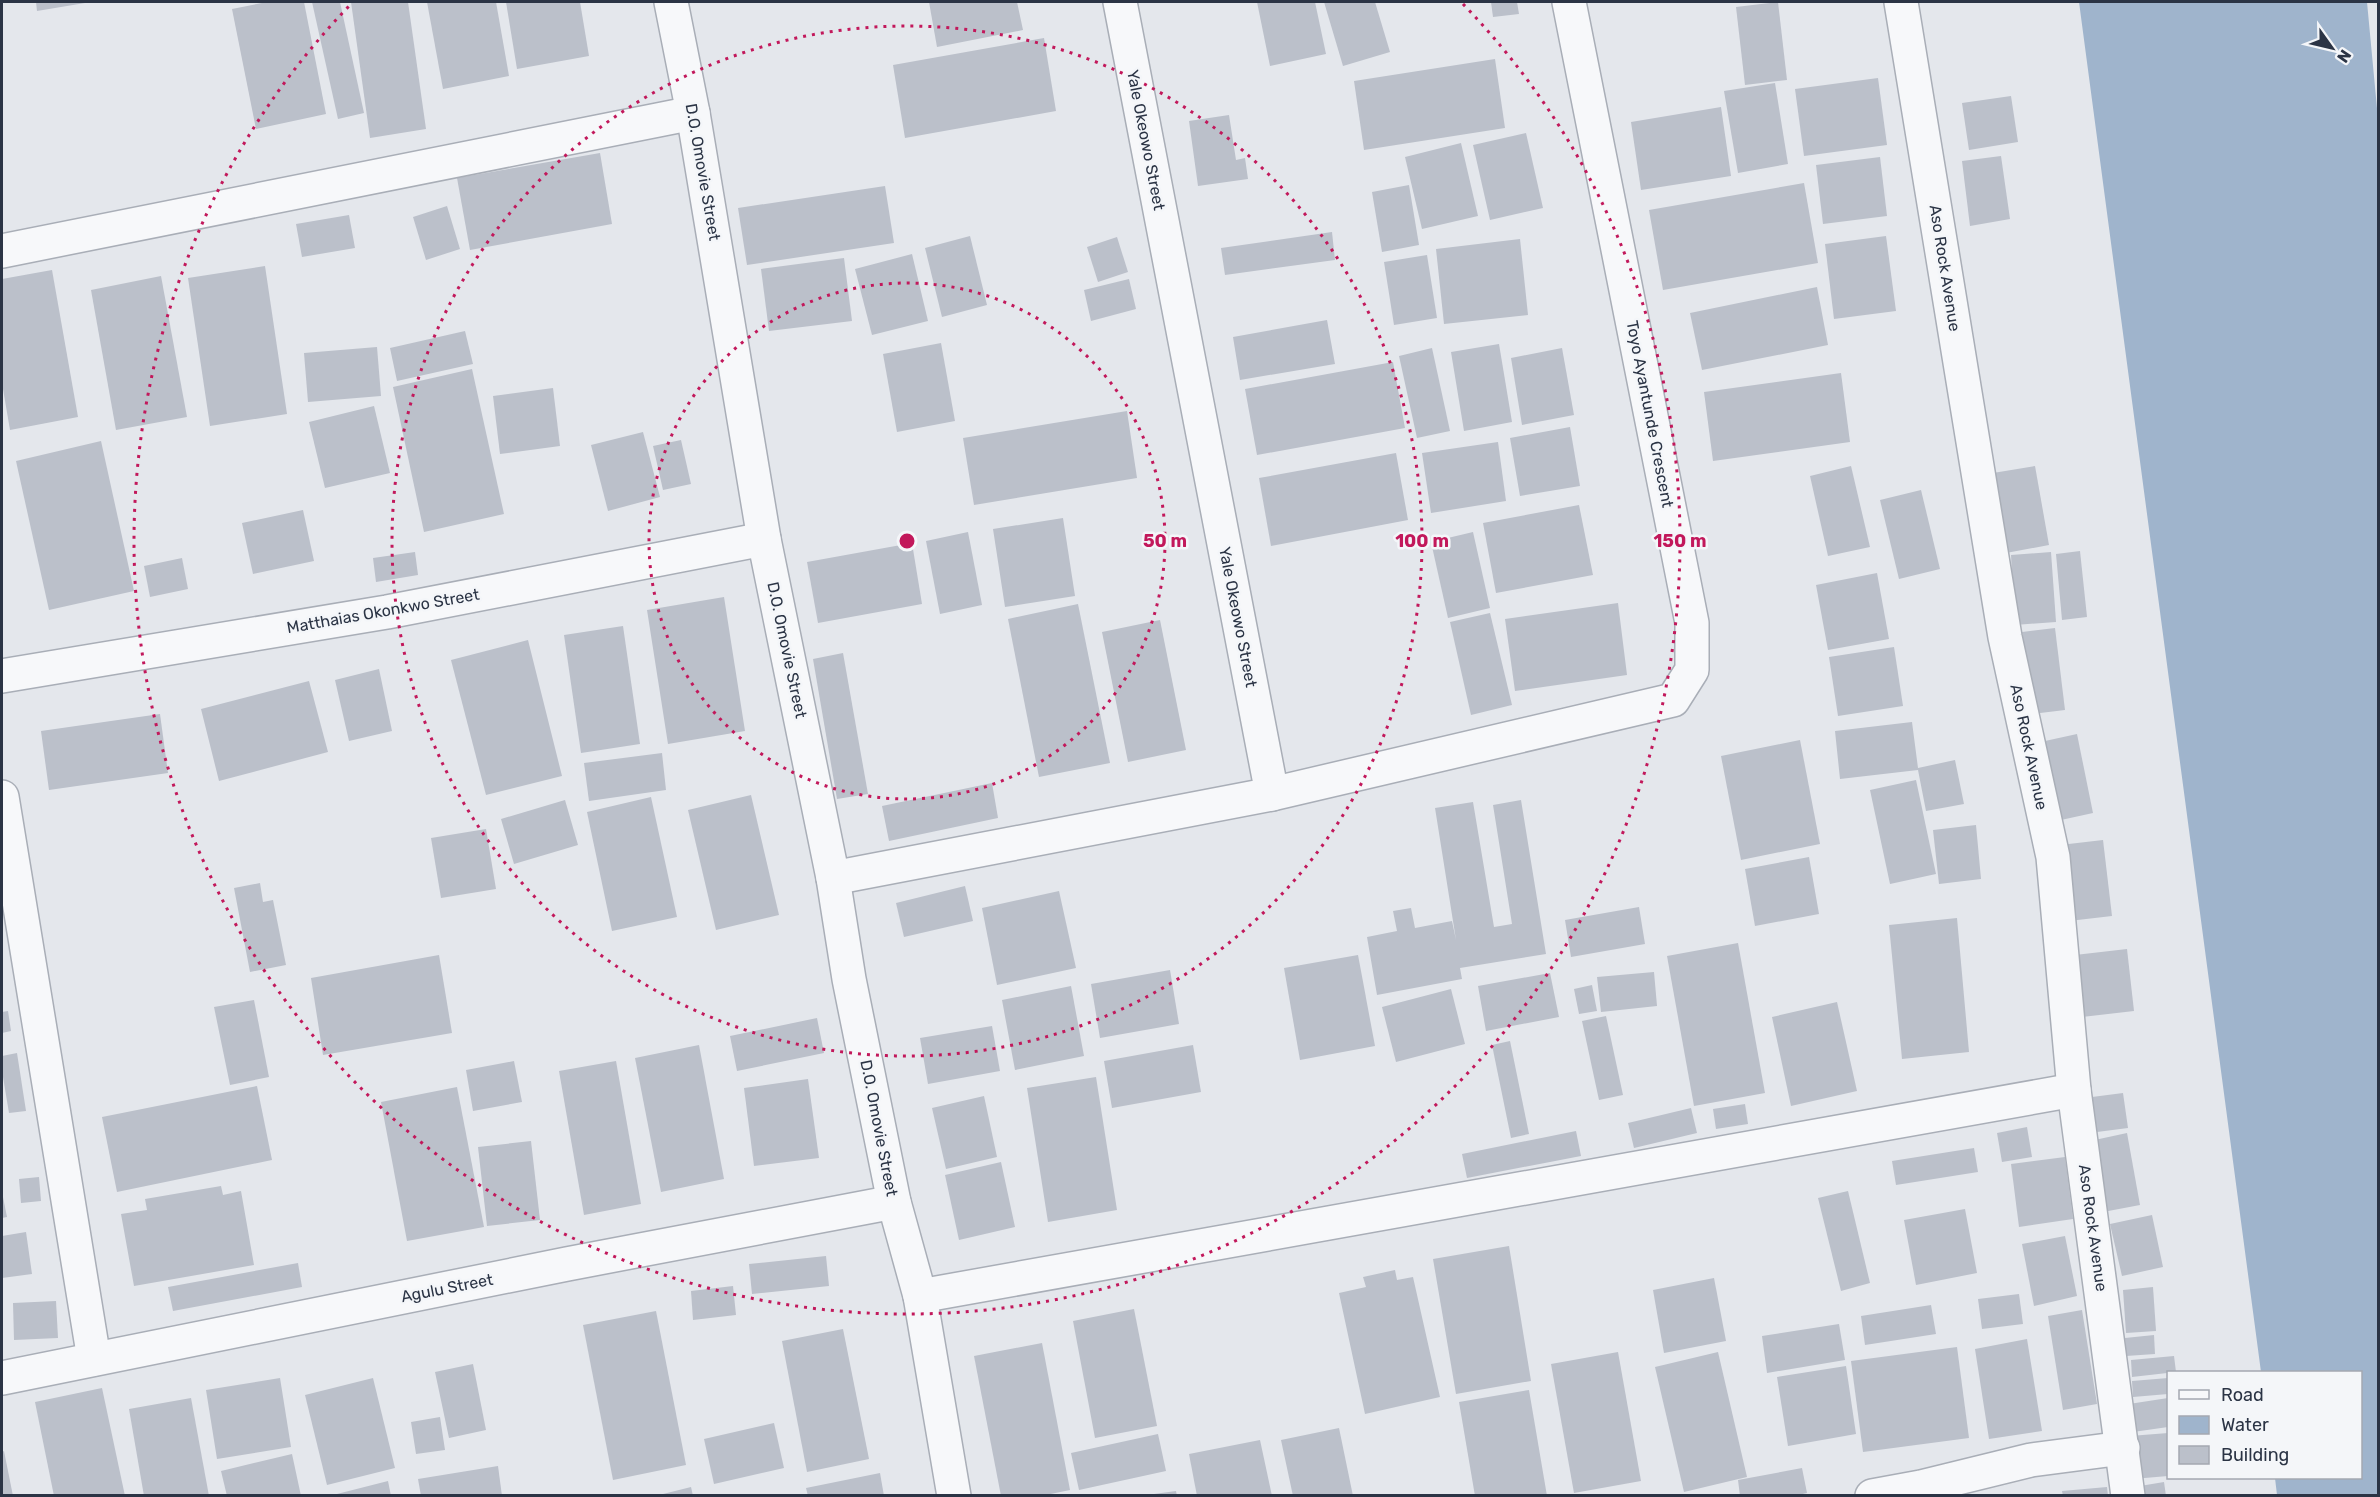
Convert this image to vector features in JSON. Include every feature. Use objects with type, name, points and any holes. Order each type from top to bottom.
[{"type":"street","name":"D.O. Omovie Street","points":[[671,2],[693,112],[764,539],[833,878],[849,979],[894,1202],[920,1296],[954,1496]]},
{"type":"street","name":"Yale Okeowo Street","points":[[1120,2],[1272,794]]},
{"type":"street","name":"Toyo Ayantunde Crescent","points":[[1272,794],[1673,700],[1692,670],[1692,623],[1569,2]]},
{"type":"street","name":"Aso Rock Avenue","points":[[1901,2],[2005,637],[2053,857],[2074,1090],[2128,1496]]},
{"type":"street","points":[[2,251],[693,112]]},
{"type":"street","name":"Matthaias Okonkwo Street","points":[[2,676],[387,612],[764,539]]},
{"type":"street","points":[[833,878],[1272,794]]},
{"type":"street","points":[[2,797],[94,1359]]},
{"type":"street","points":[[920,1296],[2074,1090]]},
{"type":"street","name":"Agulu Street","points":[[2,1378],[555,1267],[894,1202]]},
{"type":"street","points":[[1872,1496],[1922,1491],[2031,1460],[2123,1448]]},
{"type":"water","points":[[2079,2],[2367,2],[2378,119],[2378,1495],[2277,1495],[2275,1479],[2362,1479],[2362,1371],[2261,1371]]},
{"type":"building","points":[[36,2],[85,2],[85,3],[37,11]]},
{"type":"building","points":[[267,2],[304,2],[326,114],[256,129],[232,9]]},
{"type":"building","points":[[312,2],[340,2],[364,113],[338,119]]},
{"type":"building","points":[[351,2],[408,2],[426,129],[370,138]]},
{"type":"building","points":[[427,2],[496,2],[509,76],[443,89]]},
{"type":"building","points":[[506,2],[580,2],[589,56],[517,69]]},
{"type":"building","points":[[929,2],[1017,2],[1023,30],[937,47]]},
{"type":"building","points":[[1257,2],[1315,2],[1326,54],[1270,66]]},
{"type":"building","points":[[1324,2],[1375,2],[1390,52],[1343,66]]},
{"type":"building","points":[[1491,2],[1517,2],[1519,14],[1493,17]]},
{"type":"building","points":[[1778,2],[1787,80],[1745,85],[1736,7]]},
{"type":"building","points":[[1044,38],[1056,111],[905,138],[893,65]]},
{"type":"building","points":[[1495,59],[1505,128],[1364,150],[1354,81]]},
{"type":"building","points":[[1878,78],[1887,145],[1804,156],[1795,89]]},
{"type":"building","points":[[1775,83],[1788,164],[1738,173],[1724,91]]},
{"type":"building","points":[[2011,96],[2018,142],[1969,150],[1962,103]]},
{"type":"building","points":[[1721,107],[1731,176],[1641,190],[1631,122]]},
{"type":"building","points":[[1229,115],[1236,160],[1245,158],[1248,179],[1198,186],[1189,121]]},
{"type":"building","points":[[1526,133],[1543,208],[1490,220],[1473,145]]},
{"type":"building","points":[[1461,143],[1478,216],[1422,229],[1405,157]]},
{"type":"building","points":[[600,153],[612,224],[470,250],[457,178]]},
{"type":"building","points":[[2001,156],[2010,219],[1970,226],[1962,161]]},
{"type":"building","points":[[1880,157],[1887,216],[1823,224],[1816,165]]},
{"type":"building","points":[[1804,183],[1818,263],[1663,290],[1649,210]]},
{"type":"building","points":[[1409,185],[1419,245],[1382,252],[1372,192]]},
{"type":"building","points":[[885,186],[894,243],[747,265],[738,208]]},
{"type":"building","points":[[447,206],[460,249],[426,260],[413,217]]},
{"type":"building","points":[[349,215],[355,248],[302,257],[296,224]]},
{"type":"building","points":[[1332,232],[1335,260],[1225,275],[1221,248]]},
{"type":"building","points":[[970,236],[987,305],[942,317],[925,248]]},
{"type":"building","points":[[1886,236],[1896,311],[1834,319],[1825,244]]},
{"type":"building","points":[[1117,237],[1128,272],[1098,282],[1087,247]]},
{"type":"building","points":[[1520,239],[1528,315],[1444,324],[1436,249]]},
{"type":"building","points":[[912,254],[928,321],[872,335],[855,269]]},
{"type":"building","points":[[1427,255],[1437,318],[1394,325],[1384,262]]},
{"type":"building","points":[[844,258],[852,321],[769,331],[761,269]]},
{"type":"building","points":[[265,266],[287,414],[210,426],[188,278]]},
{"type":"building","points":[[52,270],[78,417],[10,430],[2,383],[2,279]]},
{"type":"building","points":[[161,276],[187,417],[116,430],[91,290]]},
{"type":"building","points":[[1129,279],[1136,309],[1091,321],[1084,290]]},
{"type":"building","points":[[1817,287],[1828,345],[1702,370],[1690,313]]},
{"type":"building","points":[[1327,320],[1335,364],[1240,380],[1233,337]]},
{"type":"building","points":[[465,331],[473,364],[397,381],[390,348]]},
{"type":"building","points":[[941,343],[955,421],[897,432],[883,354]]},
{"type":"building","points":[[1499,344],[1512,422],[1464,431],[1451,352]]},
{"type":"building","points":[[377,347],[381,396],[308,402],[304,353]]},
{"type":"building","points":[[1432,348],[1450,431],[1417,438],[1399,356]]},
{"type":"building","points":[[1562,348],[1574,415],[1522,425],[1511,358]]},
{"type":"building","points":[[1393,362],[1405,428],[1257,455],[1245,389]]},
{"type":"building","points":[[472,369],[504,514],[424,532],[393,387]]},
{"type":"building","points":[[1841,373],[1850,442],[1713,461],[1704,392]]},
{"type":"building","points":[[553,388],[560,446],[500,454],[493,396]]},
{"type":"building","points":[[374,406],[390,473],[325,488],[309,422]]},
{"type":"building","points":[[1127,411],[1137,478],[974,505],[963,438]]},
{"type":"building","points":[[1570,427],[1580,486],[1520,496],[1510,438]]},
{"type":"building","points":[[643,432],[660,497],[608,511],[591,445]]},
{"type":"building","points":[[681,440],[691,484],[663,490],[653,446]]},
{"type":"building","points":[[101,441],[134,591],[49,610],[16,461]]},
{"type":"building","points":[[1498,442],[1506,501],[1431,513],[1422,453]]},
{"type":"building","points":[[1396,453],[1408,520],[1271,546],[1259,478]]},
{"type":"building","points":[[1851,466],[1870,547],[1828,556],[1810,476]]},
{"type":"building","points":[[2035,466],[2049,545],[2006,553],[1993,473]]},
{"type":"building","points":[[1921,490],[1940,569],[1899,579],[1880,500]]},
{"type":"building","points":[[1579,505],[1593,575],[1496,593],[1483,523]]},
{"type":"building","points":[[303,510],[314,561],[253,574],[242,523]]},
{"type":"building","points":[[1063,518],[1075,596],[1005,607],[993,529]]},
{"type":"building","points":[[968,532],[982,605],[940,614],[926,541]]},
{"type":"building","points":[[1473,532],[1490,608],[1448,618],[1431,542]]},
{"type":"building","points":[[912,543],[922,604],[818,623],[807,562]]},
{"type":"building","points":[[2080,551],[2087,617],[2062,620],[2056,554]]},
{"type":"building","points":[[415,552],[418,575],[376,582],[373,558]]},
{"type":"building","points":[[2051,552],[2056,622],[2015,625],[2011,555]]},
{"type":"building","points":[[182,558],[188,589],[150,597],[144,566]]},
{"type":"building","points":[[1877,573],[1889,639],[1828,650],[1816,585]]},
{"type":"building","points":[[724,597],[745,731],[668,744],[647,610]]},
{"type":"building","points":[[1618,603],[1627,675],[1515,691],[1505,619]]},
{"type":"building","points":[[1078,604],[1110,763],[1039,777],[1008,619]]},
{"type":"building","points":[[1490,613],[1512,705],[1471,715],[1450,622]]},
{"type":"building","points":[[1160,620],[1186,750],[1128,762],[1102,632]]},
{"type":"building","points":[[623,626],[640,744],[581,753],[564,635]]},
{"type":"building","points":[[2055,628],[2065,710],[2032,714],[2022,632]]},
{"type":"building","points":[[528,640],[562,776],[486,795],[451,660]]},
{"type":"building","points":[[1894,647],[1903,706],[1838,716],[1829,657]]},
{"type":"building","points":[[843,653],[868,794],[837,799],[813,659]]},
{"type":"building","points":[[379,669],[392,731],[349,741],[335,680]]},
{"type":"building","points":[[309,681],[328,752],[219,781],[201,709]]},
{"type":"building","points":[[160,714],[168,773],[49,790],[41,731]]},
{"type":"building","points":[[1912,722],[1918,768],[1955,760],[1964,804],[1926,811],[1918,770],[1840,779],[1835,731]]},
{"type":"building","points":[[2077,734],[2093,813],[2061,820],[2045,741]]},
{"type":"building","points":[[1800,740],[1820,844],[1741,860],[1721,756]]},
{"type":"building","points":[[662,753],[666,790],[589,801],[584,763]]},
{"type":"building","points":[[1916,780],[1936,874],[1890,884],[1870,790]]},
{"type":"building","points":[[992,783],[998,818],[889,841],[882,806]]},
{"type":"building","points":[[751,795],[779,915],[716,930],[688,810]]},
{"type":"building","points":[[651,797],[677,917],[612,931],[587,812]]},
{"type":"building","points":[[565,800],[578,845],[514,864],[501,819]]},
{"type":"building","points":[[1521,800],[1546,954],[1460,968],[1462,979],[1377,995],[1367,937],[1397,931],[1393,911],[1411,908],[1415,928],[1452,921],[1456,940],[1435,808],[1473,802],[1494,927],[1512,924],[1493,805]]},
{"type":"building","points":[[1976,825],[1981,879],[1939,884],[1933,830]]},
{"type":"building","points":[[486,829],[496,889],[441,898],[431,838]]},
{"type":"building","points":[[2103,840],[2112,916],[2069,921],[2060,845]]},
{"type":"building","points":[[1809,857],[1819,914],[1755,926],[1745,869]]},
{"type":"building","points":[[260,883],[263,902],[273,900],[286,965],[250,972],[234,888]]},
{"type":"building","points":[[965,886],[973,921],[904,937],[896,903]]},
{"type":"building","points":[[1059,891],[1076,968],[997,985],[982,908]]},
{"type":"building","points":[[1639,907],[1645,944],[1571,957],[1565,920]]},
{"type":"building","points":[[1957,918],[1969,1052],[1902,1059],[1889,925]]},
{"type":"building","points":[[1738,943],[1765,1093],[1694,1106],[1667,956]]},
{"type":"building","points":[[2127,949],[2134,1011],[2082,1017],[2075,955]]},
{"type":"building","points":[[439,955],[452,1033],[323,1055],[311,978]]},
{"type":"building","points":[[1358,955],[1375,1046],[1300,1060],[1284,968]]},
{"type":"building","points":[[1170,970],[1179,1024],[1100,1038],[1091,984]]},
{"type":"building","points":[[1654,972],[1657,1006],[1601,1012],[1597,977]]},
{"type":"building","points":[[1550,973],[1559,1017],[1486,1031],[1478,986]]},
{"type":"building","points":[[1592,985],[1597,1011],[1579,1014],[1574,989]]},
{"type":"building","points":[[1071,986],[1084,1056],[1015,1070],[1002,1000]]},
{"type":"building","points":[[1451,989],[1465,1044],[1396,1062],[1382,1007]]},
{"type":"building","points":[[254,1000],[269,1077],[230,1085],[214,1007]]},
{"type":"building","points":[[1837,1002],[1857,1091],[1791,1106],[1772,1017]]},
{"type":"building","points":[[8,1011],[11,1031],[2,1033],[2,1012]]},
{"type":"building","points":[[1606,1016],[1623,1095],[1599,1100],[1582,1021]]},
{"type":"building","points":[[817,1018],[824,1053],[737,1071],[730,1036]]},
{"type":"building","points":[[992,1026],[1000,1071],[928,1084],[920,1038]]},
{"type":"building","points":[[1510,1041],[1529,1134],[1511,1138],[1492,1045]]},
{"type":"building","points":[[699,1045],[724,1179],[661,1192],[635,1058]]},
{"type":"building","points":[[1193,1045],[1201,1092],[1112,1108],[1104,1061]]},
{"type":"building","points":[[17,1053],[26,1111],[9,1113],[2,1071],[2,1056]]},
{"type":"building","points":[[514,1061],[522,1102],[473,1111],[466,1070]]},
{"type":"building","points":[[616,1061],[641,1204],[584,1215],[559,1071]]},
{"type":"building","points":[[1096,1077],[1117,1210],[1048,1222],[1027,1088]]},
{"type":"building","points":[[808,1079],[819,1158],[754,1166],[744,1088]]},
{"type":"building","points":[[257,1086],[272,1160],[117,1192],[102,1117]]},
{"type":"building","points":[[457,1087],[484,1227],[407,1241],[381,1102]]},
{"type":"building","points":[[2123,1093],[2128,1128],[2097,1132],[2092,1097]]},
{"type":"building","points":[[984,1096],[997,1157],[946,1169],[932,1108]]},
{"type":"building","points":[[1745,1104],[1748,1124],[1716,1129],[1713,1109]]},
{"type":"building","points":[[1691,1108],[1697,1133],[1634,1148],[1628,1123]]},
{"type":"building","points":[[2027,1127],[2032,1157],[2002,1162],[1997,1133]]},
{"type":"building","points":[[1576,1131],[1581,1156],[1467,1178],[1462,1154]]},
{"type":"building","points":[[2127,1133],[2140,1205],[2103,1212],[2090,1141]]},
{"type":"building","points":[[531,1141],[540,1220],[487,1226],[478,1147]]},
{"type":"building","points":[[1974,1148],[1978,1172],[1896,1185],[1892,1161]]},
{"type":"building","points":[[2065,1157],[2073,1219],[2019,1227],[2011,1164]]},
{"type":"building","points":[[1001,1162],[1015,1227],[959,1240],[945,1175]]},
{"type":"building","points":[[39,1177],[41,1201],[21,1203],[19,1179]]},
{"type":"building","points":[[221,1186],[223,1195],[241,1191],[254,1265],[134,1286],[121,1214],[147,1210],[145,1199]]},
{"type":"building","points":[[1848,1191],[1870,1283],[1841,1291],[1818,1198]]},
{"type":"building","points":[[2,1192],[7,1217],[2,1218]]},
{"type":"building","points":[[1965,1209],[1977,1273],[1916,1285],[1904,1220]]},
{"type":"building","points":[[2152,1215],[2163,1267],[2122,1276],[2110,1224]]},
{"type":"building","points":[[26,1232],[32,1274],[2,1278],[2,1236]]},
{"type":"building","points":[[2065,1236],[2077,1296],[2034,1306],[2022,1244]]},
{"type":"building","points":[[1509,1246],[1531,1381],[1456,1394],[1433,1259]]},
{"type":"building","points":[[826,1256],[829,1286],[752,1294],[749,1264]]},
{"type":"building","points":[[298,1263],[302,1287],[173,1311],[168,1287]]},
{"type":"building","points":[[1395,1270],[1397,1280],[1413,1277],[1440,1397],[1365,1414],[1339,1293],[1366,1287],[1363,1277]]},
{"type":"building","points":[[1714,1278],[1726,1341],[1664,1353],[1653,1290]]},
{"type":"building","points":[[733,1286],[736,1315],[693,1320],[691,1291]]},
{"type":"building","points":[[2153,1287],[2156,1331],[2126,1333],[2123,1290]]},
{"type":"building","points":[[2019,1294],[2023,1324],[1982,1329],[1978,1299]]},
{"type":"building","points":[[56,1301],[58,1338],[14,1340],[13,1303]]},
{"type":"building","points":[[1931,1305],[1936,1334],[1865,1345],[1861,1316]]},
{"type":"building","points":[[1134,1309],[1157,1426],[1095,1438],[1073,1321]]},
{"type":"building","points":[[2082,1310],[2097,1404],[2063,1410],[2048,1316]]},
{"type":"building","points":[[656,1311],[686,1465],[613,1480],[583,1325]]},
{"type":"building","points":[[1839,1324],[1845,1360],[1767,1373],[1762,1336]]},
{"type":"building","points":[[843,1329],[869,1459],[807,1472],[782,1341]]},
{"type":"building","points":[[2154,1335],[2155,1354],[2126,1356],[2125,1338]]},
{"type":"building","points":[[2027,1339],[2042,1431],[1989,1439],[1975,1349]]},
{"type":"building","points":[[1042,1343],[1070,1490],[1041,1496],[1001,1496],[974,1356]]},
{"type":"building","points":[[1957,1347],[1969,1438],[1863,1452],[1851,1361]]},
{"type":"building","points":[[1618,1352],[1641,1481],[1574,1493],[1551,1364]]},
{"type":"building","points":[[1718,1352],[1747,1477],[1684,1492],[1655,1367]]},
{"type":"building","points":[[2174,1356],[2176,1371],[2132,1377],[2131,1360]]},
{"type":"building","points":[[473,1364],[486,1430],[449,1438],[435,1372]]},
{"type":"building","points":[[1846,1366],[1856,1434],[1788,1446],[1777,1377]]},
{"type":"building","points":[[280,1378],[291,1447],[217,1459],[206,1390]]},
{"type":"building","points":[[373,1378],[395,1468],[327,1485],[305,1395]]},
{"type":"building","points":[[2167,1378],[2167,1394],[2133,1397],[2132,1381]]},
{"type":"building","points":[[102,1388],[125,1496],[54,1496],[35,1402]]},
{"type":"building","points":[[1529,1390],[1547,1496],[1475,1496],[1459,1402]]},
{"type":"building","points":[[191,1398],[209,1496],[144,1496],[129,1409]]},
{"type":"building","points":[[2167,1398],[2167,1427],[2133,1432],[2129,1404]]},
{"type":"building","points":[[440,1417],[445,1450],[416,1454],[411,1422]]},
{"type":"building","points":[[774,1423],[784,1468],[714,1484],[704,1439]]},
{"type":"building","points":[[1339,1428],[1353,1496],[1293,1496],[1281,1440]]},
{"type":"building","points":[[2167,1433],[2167,1476],[2133,1479],[2130,1436]]},
{"type":"building","points":[[1158,1434],[1166,1471],[1079,1490],[1071,1453]]},
{"type":"building","points":[[1260,1440],[1272,1496],[1197,1496],[1189,1454]]},
{"type":"building","points":[[4,1451],[13,1496],[2,1496],[2,1452]]},
{"type":"building","points":[[292,1454],[301,1496],[227,1496],[221,1471]]},
{"type":"building","points":[[498,1466],[502,1496],[421,1496],[418,1479]]},
{"type":"building","points":[[1802,1468],[1807,1493],[1794,1496],[1740,1496],[1738,1480]]},
{"type":"building","points":[[880,1473],[884,1496],[808,1496],[806,1488]]},
{"type":"building","points":[[388,1481],[391,1496],[333,1496],[333,1495]]},
{"type":"building","points":[[2164,1482],[2166,1496],[2135,1496],[2134,1487]]},
{"type":"building","points":[[691,1487],[693,1496],[659,1496],[659,1495]]},
{"type":"building","points":[[2107,1487],[2108,1496],[2063,1496],[2062,1491]]},
{"type":"building","points":[[1176,1491],[1177,1496],[1154,1496],[1154,1494]]}]
